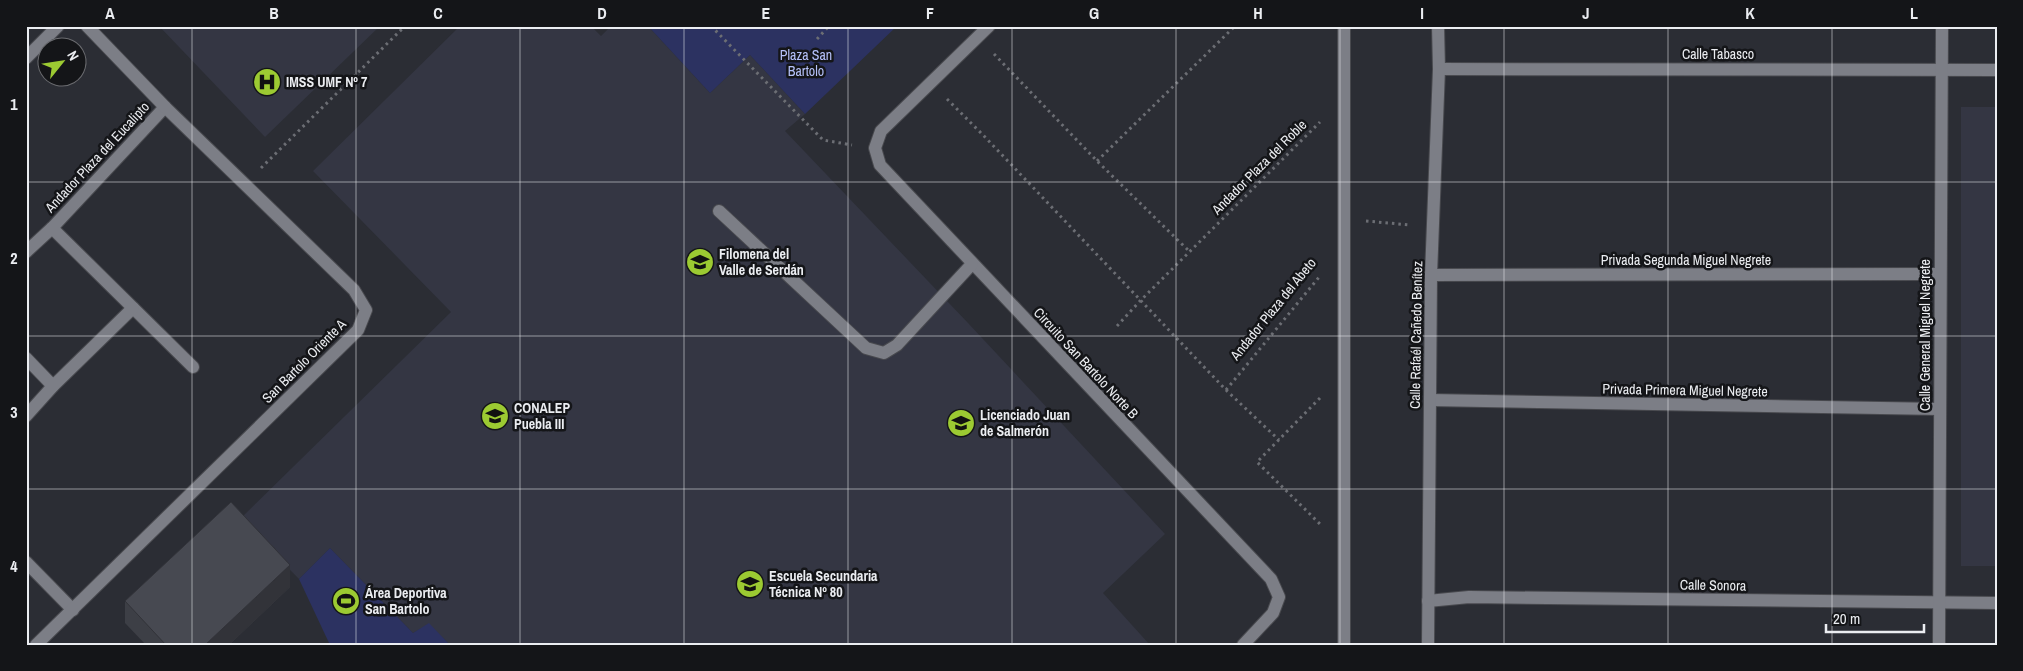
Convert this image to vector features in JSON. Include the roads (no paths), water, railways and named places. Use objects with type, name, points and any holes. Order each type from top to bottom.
[{"type":"street","points":[[26,58],[58,26]]},
{"type":"street","name":"San Bartolo Oriente A","points":[[36,645],[358,330],[366,310],[354,290],[165,107],[87,26]]},
{"type":"street","name":"Circuito San Bartolo Norte B","points":[[990,26],[881,131],[875,148],[880,165],[1271,579],[1279,597],[1273,613],[1243,645]]},
{"type":"street","points":[[1344,26],[1342,546],[1344,645]]},
{"type":"street","name":"Calle Rafaél Cañedo Benítez","points":[[1428,645],[1431,275],[1439,69],[1438,26]]},
{"type":"street","name":"Calle General Miguel Negrete","points":[[1939,645],[1942,26]]},
{"type":"street","name":"Calle Tabasco","points":[[1439,69],[1997,70]]},
{"type":"street","name":"Andador Plaza del Eucalipto","points":[[26,252],[52,228],[165,107]]},
{"type":"street","points":[[719,211],[866,348],[884,353],[897,345],[972,264]]},
{"type":"street","name":"Andador Plaza del Eucalipto","points":[[52,228],[193,367]]},
{"type":"street","name":"Privada Segunda Miguel Negrete","points":[[1431,275],[1940,274]]},
{"type":"street","points":[[26,416],[53,386],[133,308]]},
{"type":"street","points":[[26,358],[53,386]]},
{"type":"street","name":"Privada Primera Miguel Negrete","points":[[1430,400],[1940,409]]},
{"type":"street","points":[[26,562],[73,610]]},
{"type":"street","name":"Calle Sonora","points":[[1428,601],[1469,597],[1997,603]]},
{"type":"place","name":"IMSS UMF Nº 7","points":[[267,82]]},
{"type":"place","name":"Filomena del Valle de Serdán","points":[[700,262]]},
{"type":"place","name":"CONALEP Puebla III","points":[[495,416]]},
{"type":"place","name":"Licenciado Juan de Salmerón","points":[[961,423]]},
{"type":"place","name":"Escuela Secundaria Técnica Nº 80","points":[[750,584]]},
{"type":"place","name":"Área Deportiva San Bartolo","points":[[346,601]]},
{"type":"park label","name":"Plaza San Bartolo","points":[[806,64]]}]
